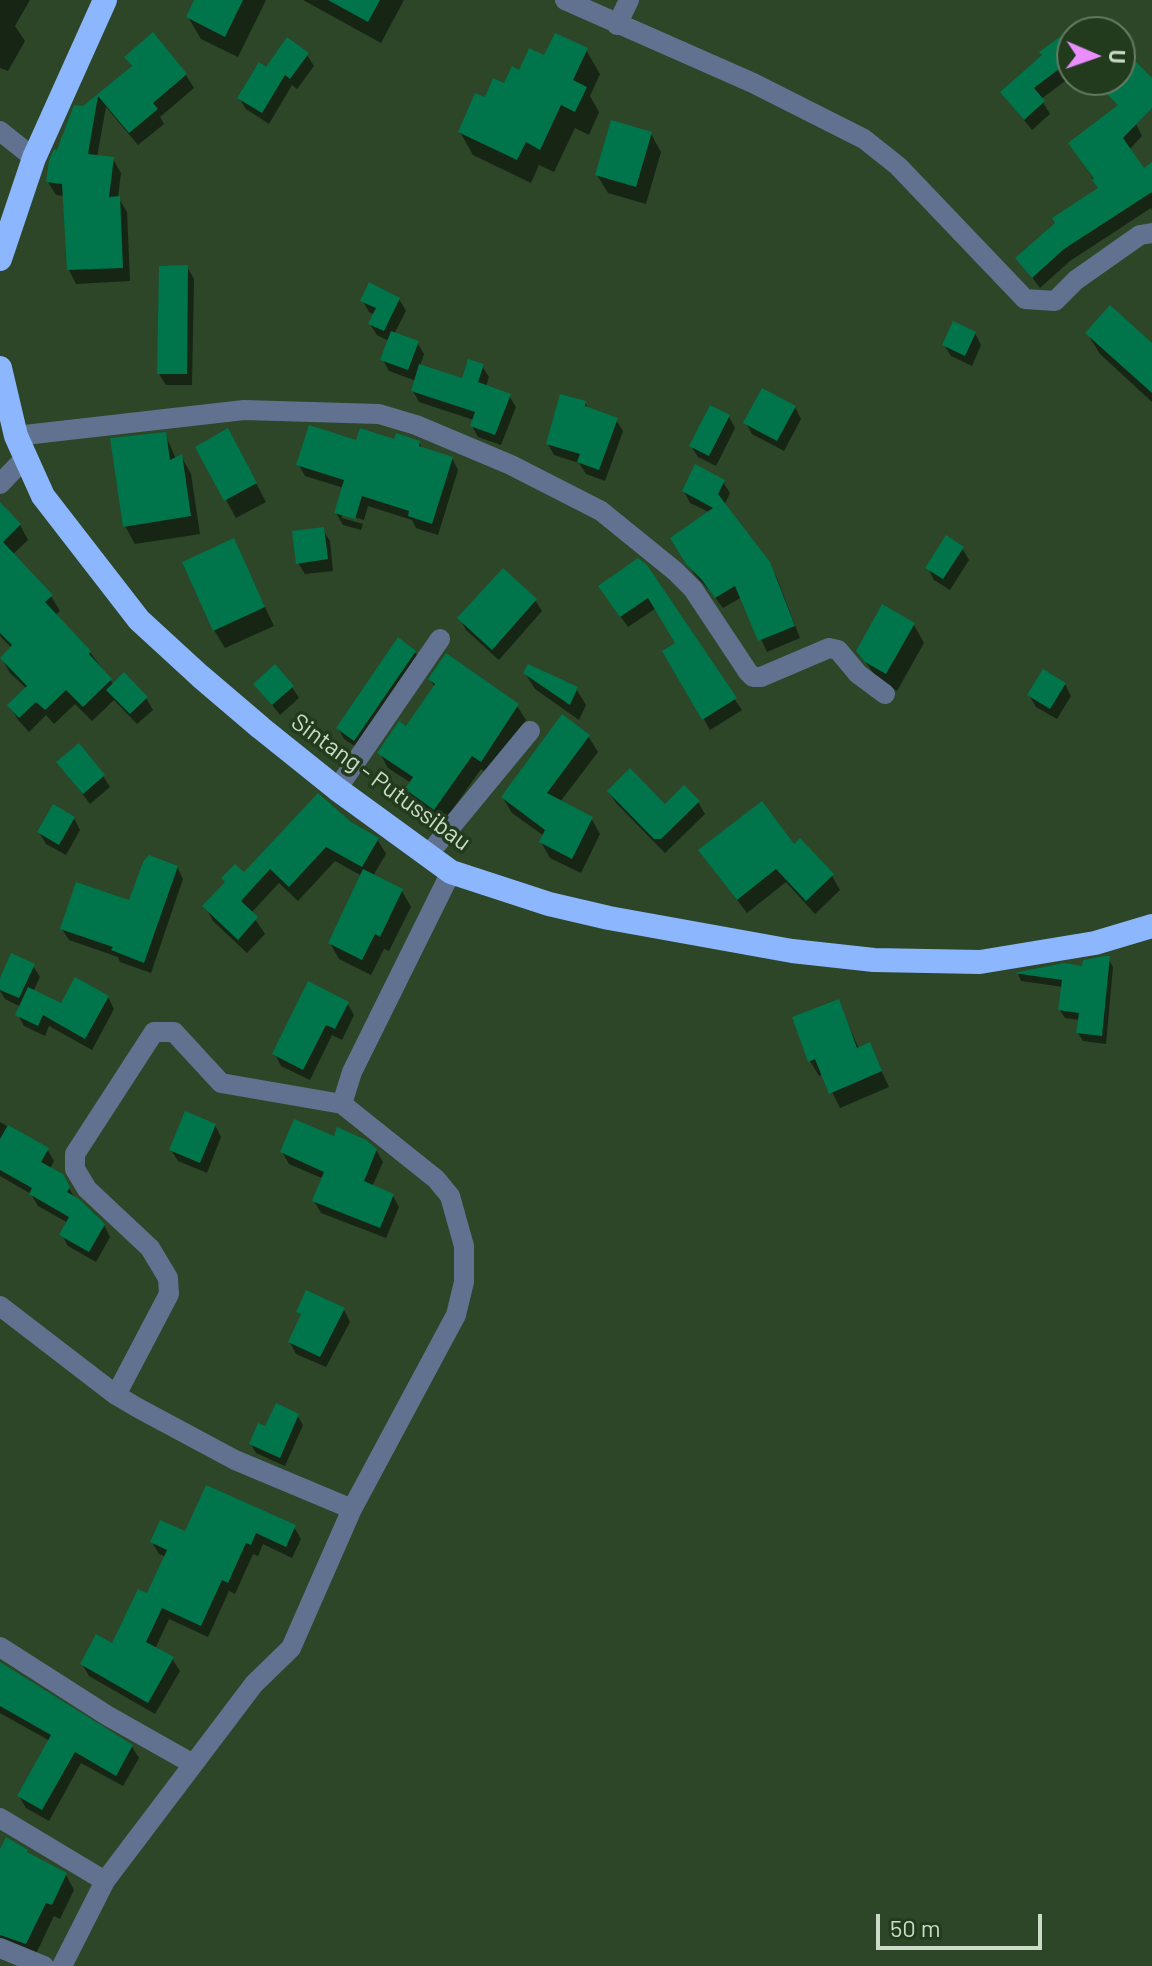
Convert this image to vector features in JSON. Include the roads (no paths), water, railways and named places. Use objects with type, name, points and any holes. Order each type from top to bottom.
[{"type":"highway","points":[[0,259],[34,158],[105,0]]},
{"type":"highway","name":"Sintang - Putussibau","points":[[1,378],[20,447],[43,496],[139,620],[200,676],[337,789],[451,872],[549,904],[609,918],[792,951],[874,960],[980,962],[1083,945],[1152,926]]},
{"type":"street","points":[[565,0],[753,83],[864,139],[898,166],[1025,299],[1055,301],[1076,280],[1140,235],[1152,233]]},
{"type":"street","points":[[617,25],[629,0]]},
{"type":"street","points":[[0,131],[34,158]]},
{"type":"street","points":[[0,484],[20,447],[244,410],[379,414],[416,425],[511,465],[601,511],[693,589],[753,677],[761,677],[829,648],[838,650],[858,674],[885,694]]},
{"type":"street","points":[[337,789],[440,639]]},
{"type":"street","points":[[427,856],[530,731]]},
{"type":"street","points":[[342,1104],[352,1072],[451,872]]},
{"type":"street","points":[[62,1966],[105,1881],[254,1684],[291,1648],[352,1509],[456,1315],[464,1282],[464,1246],[450,1196],[436,1179],[342,1104],[221,1083],[174,1032],[154,1032],[75,1154],[75,1169],[87,1189],[150,1248],[168,1278],[169,1294],[116,1395]]},
{"type":"street","points":[[0,1306],[116,1395],[235,1460],[352,1509]]},
{"type":"street","points":[[0,1647],[108,1716],[193,1764]]},
{"type":"street","points":[[0,1818],[105,1881]]},
{"type":"street","points":[[0,1948],[44,1966]]}]
